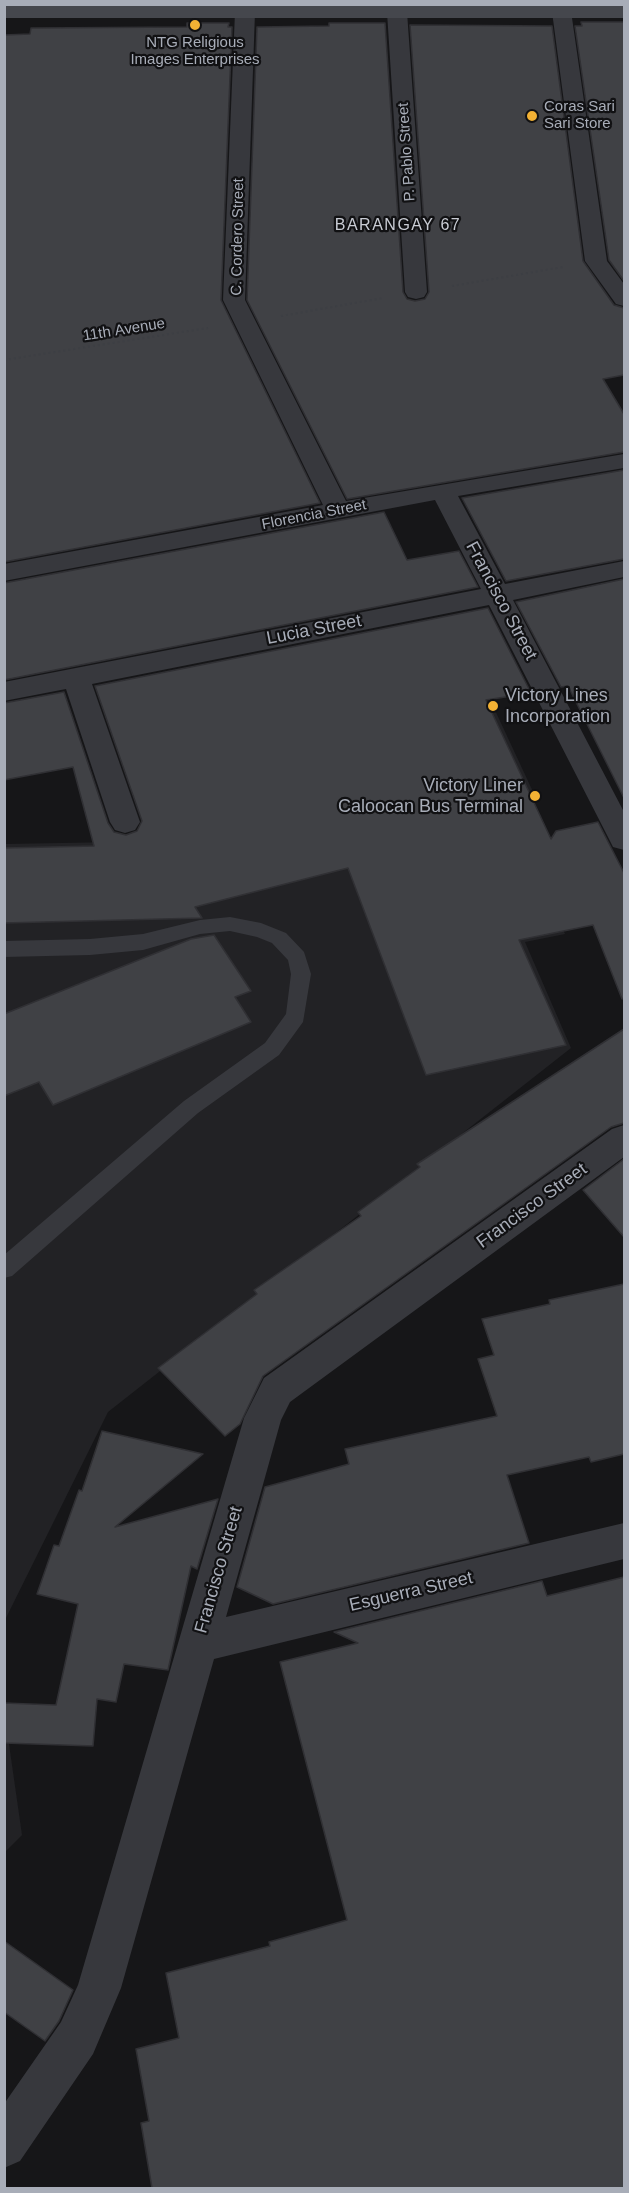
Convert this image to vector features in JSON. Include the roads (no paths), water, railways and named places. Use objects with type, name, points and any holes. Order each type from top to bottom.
[{"type":"main road","points":[[4,12],[397,12],[560,8],[624,12]]},
{"type":"street","points":[[560,8],[596,261],[624,299]]},
{"type":"street","name":"C. Cordero Street","points":[[245,12],[234,300],[247,322],[338,511]]},
{"type":"street","name":"P. Pablo Street","points":[[397,12],[416,292]]},
{"type":"street","name":"Florencia Street","points":[[4,573],[443,491],[624,461]]},
{"type":"street","name":"Francisco Street","points":[[443,491],[624,839]]},
{"type":"street","name":"Lucia Street","points":[[4,692],[624,569]]},
{"type":"street","points":[[76,678],[125,822]]},
{"type":"street","name":"Francisco Street","points":[[4,2145],[77,2038],[99,1988],[263,1418],[277,1390],[624,1139]]},
{"type":"street","name":"Esguerra Street","points":[[198,1643],[624,1541]]},
{"type":"lane","points":[[4,949],[90,947],[143,942],[200,927],[230,924],[261,930],[279,938],[297,957],[301,974],[296,1016],[272,1049],[191,1107],[4,1269]]},
{"type":"place","name":"NTG Religious Images Enterprises","points":[[195,25]]},
{"type":"place","name":"Coras Sari Sari Store","points":[[532,116]]},
{"type":"place","name":"Victory Lines Incorporation","points":[[493,706]]},
{"type":"place","name":"Victory Liner Caloocan Bus Terminal","points":[[535,796]]},
{"type":"district","name":"BARANGAY 67","points":[[398,226]]}]
